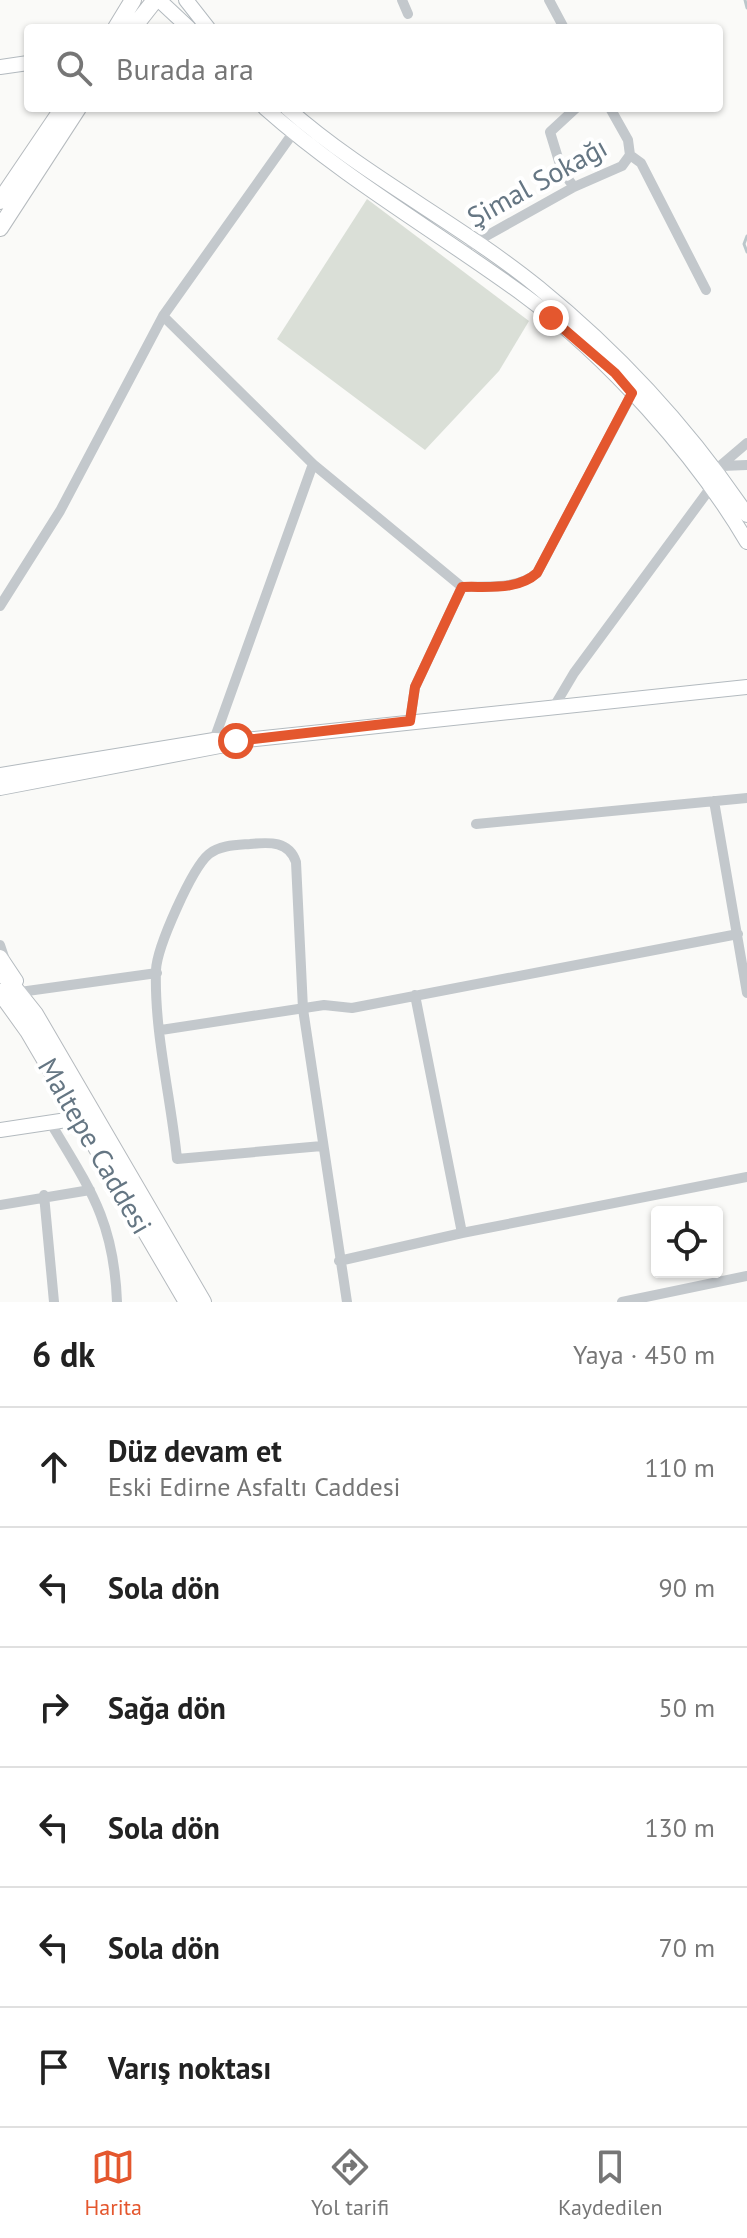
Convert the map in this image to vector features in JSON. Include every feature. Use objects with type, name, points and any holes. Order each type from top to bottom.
[{"type":"main road","points":[[118,24],[133,0]]},
{"type":"main road","points":[[158,0],[185,24]]},
{"type":"main road","points":[[137,24],[158,0],[168,0]]},
{"type":"main road","points":[[186,0],[205,24]]},
{"type":"main road","points":[[0,67],[24,64]]},
{"type":"main road","points":[[0,201],[60,112]]},
{"type":"main road","points":[[0,228],[75,112]]},
{"type":"main road","points":[[272,112],[470,247],[538,287],[639,379],[747,515]]},
{"type":"main road","points":[[289,112],[298,127]]},
{"type":"main road","points":[[470,247],[615,373],[717,476],[747,542]]},
{"type":"main road","points":[[0,791],[22,778],[214,740],[236,741],[747,687]]},
{"type":"main road","points":[[0,772],[22,778],[195,754],[236,741]]},
{"type":"main road","name":"Maltepe Caddesi","points":[[2,964],[203,1302]]},
{"type":"main road","name":"Maltepe Caddesi","points":[[0,992],[28,1031],[187,1302]]},
{"type":"main road","points":[[0,1130],[80,1118]]},
{"type":"street","points":[[402,0],[408,14]]},
{"type":"street","points":[[549,0],[562,24]]},
{"type":"street","points":[[572,112],[550,132],[562,171],[574,187]]},
{"type":"street","name":"Şimal Sokağı","points":[[470,247],[574,187],[622,166],[630,155],[628,140],[612,112]]},
{"type":"street","points":[[0,606],[60,511],[163,316],[298,127]]},
{"type":"street","points":[[630,155],[641,163],[706,290]]},
{"type":"street","points":[[163,316],[313,464],[462,587],[505,586],[530,579],[537,573],[639,379]]},
{"type":"street","points":[[555,705],[574,673],[717,476],[747,443]]},
{"type":"street","points":[[214,740],[313,464]]},
{"type":"street","points":[[717,476],[747,465]]},
{"type":"street","points":[[410,721],[415,687],[462,587]]},
{"type":"street","points":[[476,824],[747,798]]},
{"type":"street","points":[[714,801],[747,993]]},
{"type":"street","points":[[322,1146],[177,1159],[157,973],[172,924],[196,871],[208,855],[227,846],[281,844],[292,852],[296,862],[303,1009],[347,1302]]},
{"type":"street","points":[[161,1030],[324,1005],[352,1008],[738,934]]},
{"type":"street","points":[[0,945],[2,964]]},
{"type":"street","points":[[20,992],[157,973]]},
{"type":"street","points":[[415,995],[462,1233]]},
{"type":"street","points":[[50,1122],[90,1190],[112,1243],[117,1302]]},
{"type":"street","points":[[339,1261],[462,1233],[747,1177]]},
{"type":"street","points":[[0,1205],[44,1195],[90,1190]]},
{"type":"street","points":[[44,1195],[54,1302]]},
{"type":"street","points":[[622,1302],[747,1276]]},
{"type":"shaded area","points":[[367,199],[529,321],[499,371],[425,450],[277,339]]},
{"type":"waterway","points":[[745,0],[747,8]]},
{"type":"waterway","points":[[747,236],[744,244],[747,252]]},
{"type":"route","points":[[236,741],[410,721],[415,687],[462,587],[505,586],[521,583],[537,573],[632,393],[615,373],[551,318]]}]
